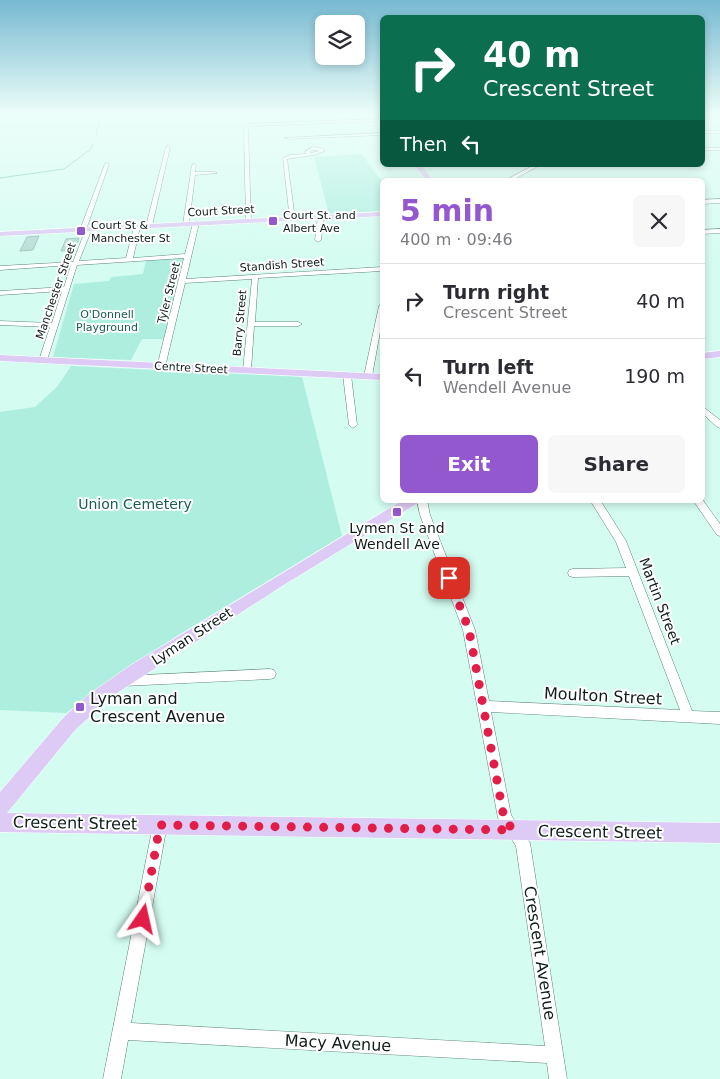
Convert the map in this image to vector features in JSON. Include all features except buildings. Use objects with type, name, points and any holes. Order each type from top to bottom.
[{"type":"main road","points":[[419,167],[428,178]]},
{"type":"main road","name":"Court Street","points":[[0,234],[380,214]]},
{"type":"main road","points":[[705,356],[720,354]]},
{"type":"main road","name":"Centre Street","points":[[0,358],[380,376]]},
{"type":"main road","name":"Lyman Street","points":[[0,806],[44,751],[80,713],[117,682],[323,553],[408,503]]},
{"type":"main road","name":"Crescent Street","points":[[0,822],[720,833]]},
{"type":"street","name":"Manchester Street","points":[[43,360],[75,263],[88,231],[84,227],[107,164]]},
{"type":"street","points":[[150,226],[164,164]]},
{"type":"street","points":[[247,164],[248,221]]},
{"type":"street","points":[[286,164],[292,218]]},
{"type":"street","points":[[186,224],[194,166]]},
{"type":"street","points":[[513,178],[534,167]]},
{"type":"street","points":[[193,174],[215,173]]},
{"type":"street","points":[[705,202],[720,201]]},
{"type":"street","points":[[318,240],[321,217]]},
{"type":"street","name":"Tyler Street","points":[[162,367],[196,223]]},
{"type":"street","points":[[129,260],[137,226]]},
{"type":"street","points":[[705,232],[720,231]]},
{"type":"street","points":[[0,268],[188,256]]},
{"type":"street","name":"Standish Street","points":[[182,281],[380,269]]},
{"type":"street","name":"Barry Street","points":[[246,370],[252,324],[255,277]]},
{"type":"street","points":[[0,293],[67,290]]},
{"type":"street","points":[[368,376],[380,316]]},
{"type":"street","points":[[0,323],[55,325]]},
{"type":"street","points":[[252,324],[298,324]]},
{"type":"street","points":[[347,375],[353,425]]},
{"type":"street","points":[[705,411],[720,425]]},
{"type":"street","name":"Crescent Avenue","points":[[423,503],[425,515],[469,630],[504,818],[523,843],[558,1079]]},
{"type":"street","name":"Martin Street","points":[[597,503],[621,540],[688,716]]},
{"type":"street","points":[[700,503],[720,532]]},
{"type":"street","points":[[573,573],[633,572]]},
{"type":"street","points":[[117,682],[270,674]]},
{"type":"street","name":"Moulton Street","points":[[484,706],[720,718]]},
{"type":"street","points":[[112,1079],[160,825]]},
{"type":"street","name":"Macy Avenue","points":[[121,1031],[555,1055]]},
{"type":"green space","points":[[316,164],[369,164],[380,179],[380,211],[329,214]]},
{"type":"green space","name":"O'Donnell Playground","points":[[183,258],[164,339],[142,339],[131,360],[53,357],[74,284],[109,281],[111,277],[143,274],[146,260]]},
{"type":"green space","name":"Union Cemetery","points":[[71,366],[302,377],[342,536],[175,637],[66,713],[0,710],[0,412],[35,407],[57,387]]},
{"type":"waterway","points":[[0,178],[64,169],[70,164]]},
{"type":"place","name":"Court St. and Albert Ave","points":[[273,221]]},
{"type":"place","name":"Court St & Manchester St","points":[[81,231]]},
{"type":"place","name":"Lymen St and Wendell Ave","points":[[397,512]]},
{"type":"place","name":"Lyman and Crescent Avenue","points":[[80,707]]},
{"type":"route","points":[[143,919],[160,825],[513,830],[504,818],[469,630],[449,578]]}]
